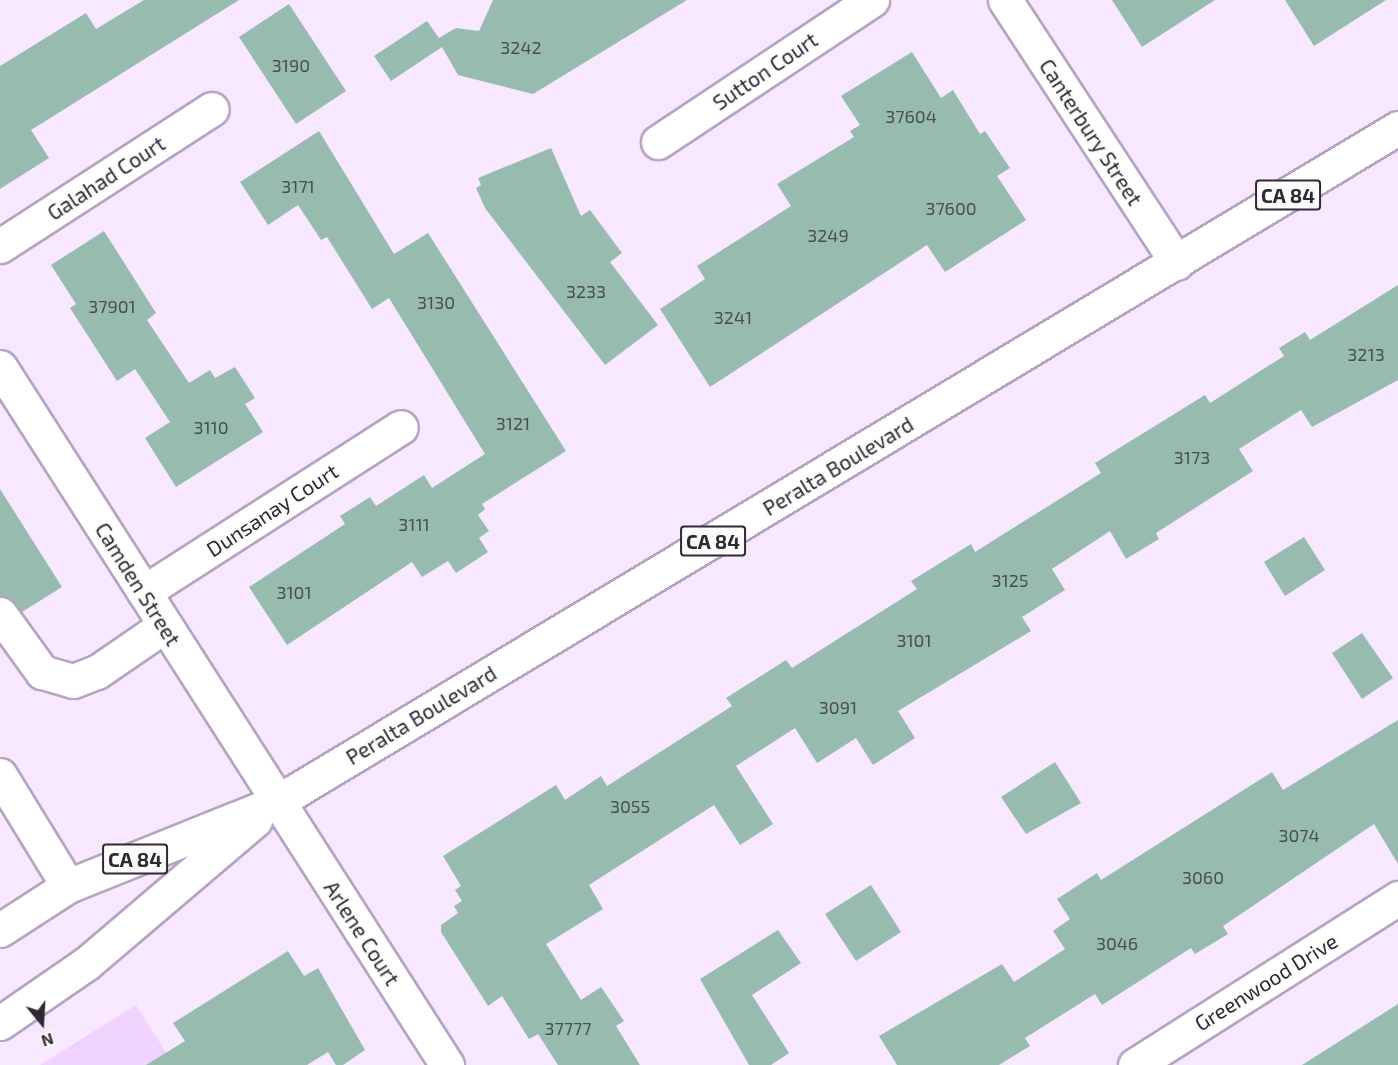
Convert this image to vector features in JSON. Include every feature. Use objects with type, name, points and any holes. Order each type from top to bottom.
[{"type":"street","name":"Sutton Court","points":[[658,142],[872,0]]},
{"type":"street","name":"Canterbury Street","points":[[1005,0],[1177,263]]},
{"type":"street","name":"Galahad Court","points":[[0,246],[212,109]]},
{"type":"street","name":"Peralta Boulevard","points":[[0,930],[68,886],[277,802],[1177,263],[1398,128]]},
{"type":"street","name":"Camden Street","points":[[0,367],[277,802]]},
{"type":"street","name":"Dunsanay Court","points":[[144,592],[401,428]]},
{"type":"street","points":[[0,614],[42,672],[73,681],[96,672],[164,626]]},
{"type":"street","points":[[0,775],[68,886]]},
{"type":"street","name":"Peralta Boulevard","points":[[0,1023],[87,963],[277,802]]},
{"type":"street","name":"Arlene Court","points":[[277,802],[447,1065]]},
{"type":"street","name":"Greenwood Drive","points":[[1135,1065],[1398,898]]},
{"type":"shaded area","points":[[136,1005],[171,1060],[162,1065],[40,1065]]},
{"type":"building","points":[[144,0],[239,0],[31,130],[49,158],[0,189],[0,66],[86,13],[96,29]]},
{"type":"building","points":[[493,0],[687,0],[533,94],[458,75],[442,47],[391,81],[374,56],[427,21],[439,38],[456,28],[479,31]]},
{"type":"building","points":[[1112,0],[1215,0],[1142,47]]},
{"type":"building","points":[[1285,0],[1386,0],[1314,46]]},
{"type":"building","points":[[289,4],[346,91],[296,124],[239,37]]},
{"type":"building","points":[[912,52],[941,98],[953,90],[980,134],[985,131],[1010,168],[997,176],[1026,220],[945,272],[927,245],[710,387],[660,309],[705,279],[697,266],[791,206],[777,184],[854,137],[850,131],[860,125],[841,96]]},
{"type":"building","points":[[319,131],[394,254],[428,233],[566,451],[482,504],[485,509],[478,515],[489,531],[479,538],[488,552],[456,573],[448,561],[422,577],[412,562],[287,645],[249,587],[345,524],[340,516],[370,497],[376,506],[424,475],[432,488],[485,454],[389,298],[372,309],[327,237],[321,240],[298,205],[268,225],[240,182]]},
{"type":"building","points":[[551,148],[581,216],[590,210],[622,253],[610,262],[658,325],[605,365],[485,208],[476,188],[481,185],[478,178]]},
{"type":"building","points":[[104,231],[156,313],[147,320],[189,383],[210,370],[215,378],[235,367],[255,398],[245,404],[263,432],[176,487],[145,438],[170,422],[135,369],[117,381],[70,308],[76,304],[51,265]]},
{"type":"building","points":[[1398,285],[1398,380],[1312,427],[1301,410],[1239,449],[1253,471],[1156,533],[1159,539],[1126,559],[1110,531],[1052,569],[1065,590],[1022,617],[1031,631],[898,711],[915,738],[873,765],[856,738],[817,763],[795,728],[736,766],[773,824],[740,845],[714,805],[589,885],[603,909],[546,944],[581,1000],[601,987],[624,1021],[616,1026],[640,1065],[558,1065],[538,1034],[529,1039],[502,996],[488,1006],[441,932],[441,925],[458,913],[454,906],[462,901],[455,890],[461,886],[443,856],[556,785],[565,800],[601,776],[607,786],[732,706],[726,698],[786,660],[792,668],[917,589],[911,581],[971,544],[975,552],[1101,473],[1095,463],[1205,395],[1210,403],[1284,356],[1279,348],[1305,332],[1310,340]]},
{"type":"building","points":[[0,489],[62,587],[22,612],[0,596]]},
{"type":"building","points":[[1304,537],[1325,570],[1285,596],[1264,562]]},
{"type":"building","points":[[1362,633],[1393,678],[1362,699],[1332,653]]},
{"type":"building","points":[[1398,720],[1398,864],[1374,824],[1223,926],[1228,934],[1195,954],[1191,948],[1102,1005],[1095,994],[1025,1038],[1030,1046],[999,1065],[897,1065],[879,1036],[1002,964],[1014,982],[1065,949],[1053,931],[1070,919],[1057,899],[1097,873],[1101,880],[1272,772],[1283,790]]},
{"type":"building","points":[[1055,762],[1081,803],[1026,834],[1001,797]]},
{"type":"building","points":[[871,885],[901,932],[856,961],[825,914]]},
{"type":"building","points":[[778,930],[801,963],[752,995],[789,1053],[771,1065],[749,1065],[700,979]]},
{"type":"building","points":[[288,951],[304,976],[318,968],[365,1050],[343,1065],[336,1065],[328,1052],[307,1065],[146,1065],[185,1041],[173,1023]]},
{"type":"building","points":[[1398,1004],[1398,1065],[1302,1065]]}]
